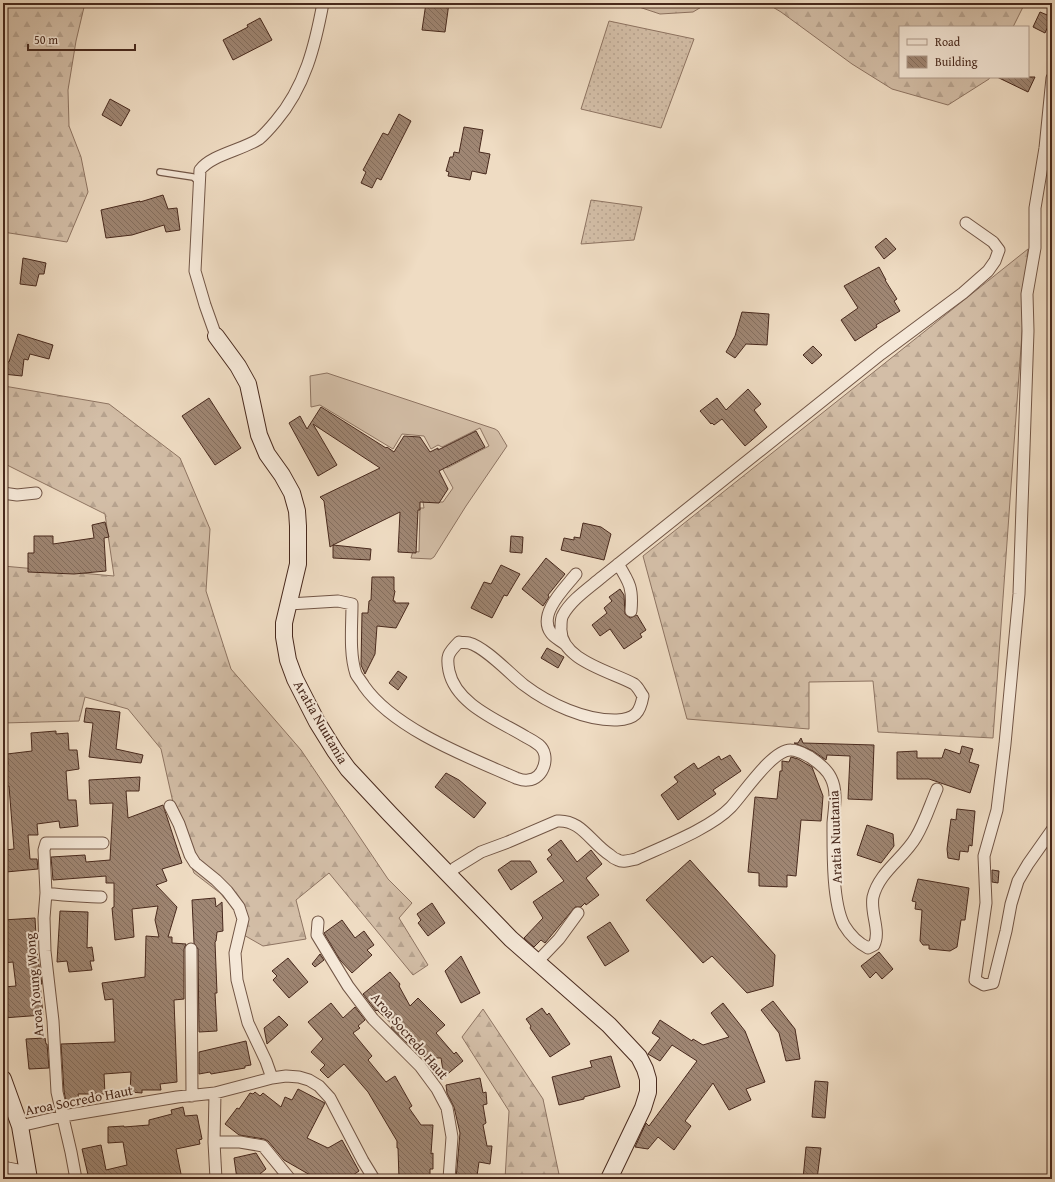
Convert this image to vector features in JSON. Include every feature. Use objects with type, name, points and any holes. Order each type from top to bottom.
[{"type":"street","points":[[216,336],[195,271],[200,170],[211,160],[234,151],[259,138],[269,130],[281,115],[293,98],[313,52],[323,3]]},
{"type":"street","points":[[1052,78],[1045,148],[1035,208],[1035,248],[1028,294],[1028,339],[1019,594],[1012,679],[997,810],[984,856],[986,903],[975,980],[984,985],[993,983],[1006,931],[1010,904],[1018,882],[1028,864],[1052,830]]},
{"type":"street","points":[[566,645],[561,632],[562,616],[573,602],[618,564],[881,354],[957,298],[988,271],[995,261],[999,250],[994,242],[966,223]]},
{"type":"street","name":"Aratia Nuutania","points":[[216,336],[238,366],[248,384],[259,435],[267,454],[282,475],[292,493],[297,511],[298,564],[284,623],[284,637],[286,652],[295,679],[317,722],[348,769],[448,875],[511,939],[609,1025],[639,1057],[645,1069],[648,1079],[648,1092],[643,1108],[609,1179]]},
{"type":"street","points":[[3,493],[17,495],[36,493]]},
{"type":"street","points":[[618,564],[631,587],[633,597],[632,611]]},
{"type":"street","points":[[289,604],[338,601],[352,604],[353,658],[356,675],[371,696],[394,716],[432,738],[516,778],[527,780],[536,778],[543,771],[546,759],[540,746],[479,710],[458,693],[450,676],[447,661],[450,652],[460,642],[469,643],[484,651],[526,686],[553,704],[584,715],[608,720],[626,719],[635,715],[641,707],[643,696],[635,685],[588,664],[551,633],[548,623],[550,609],[576,574]]},
{"type":"street","name":"Aratia Nuutania","points":[[448,875],[455,868],[481,852],[508,842],[557,820],[566,820],[578,824],[596,844],[618,860],[625,861],[636,859],[707,825],[721,816],[766,764],[787,749],[796,750],[824,767],[831,778],[835,791],[833,822],[834,860],[835,882],[839,907],[844,925],[858,943],[868,948],[874,945],[877,939],[873,902],[879,884],[896,860],[909,849],[917,836],[937,789]]},
{"type":"street","points":[[170,806],[187,842],[190,855],[195,863],[227,891],[239,907],[244,919],[235,953],[237,980],[248,1024],[266,1061],[272,1078]]},
{"type":"street","name":"Aroa Young Wong","points":[[76,1179],[57,1092],[53,1021],[45,951],[44,918],[46,893],[44,850],[46,843],[103,843]]},
{"type":"street","points":[[46,893],[101,897]]},
{"type":"street","points":[[538,962],[559,939],[578,913]]},
{"type":"street","name":"Aroa Socredo Haut","points":[[318,922],[317,935],[348,986],[373,1019],[420,1066],[437,1089],[447,1108],[452,1137],[449,1179]]},
{"type":"street","points":[[191,948],[192,1096]]},
{"type":"street","name":"Aroa Socredo Haut","points":[[20,1126],[63,1116],[215,1093],[272,1078],[286,1076],[299,1077],[319,1086],[330,1098],[374,1179]]},
{"type":"street","points":[[3,1079],[20,1126],[28,1176],[3,1167]]},
{"type":"street","points":[[215,1093],[214,1142],[216,1179]]},
{"type":"street","points":[[214,1142],[240,1142],[263,1146],[290,1179]]},
{"type":"lane","points":[[160,172],[193,177],[199,182]]},
{"type":"green space","points":[[3,3],[85,3],[76,41],[68,90],[69,126],[81,157],[88,192],[67,242],[3,232]]},
{"type":"green space","points":[[627,3],[708,3],[693,12],[660,14]]},
{"type":"green space","points":[[766,3],[1025,3],[1014,26],[899,26],[899,78],[990,78],[948,105],[892,89],[852,64],[781,12]]},
{"type":"green space","points":[[609,21],[694,39],[661,128],[581,109]]},
{"type":"green space","points":[[591,200],[642,207],[634,240],[581,244]]},
{"type":"green space","points":[[1028,249],[993,738],[878,732],[873,681],[809,682],[809,729],[687,719],[643,556]]},
{"type":"green space","points":[[327,373],[495,429],[498,431],[507,446],[466,506],[434,557],[431,559],[411,558],[413,551],[419,552],[420,508],[424,508],[423,502],[443,502],[453,488],[441,466],[445,464],[447,468],[489,446],[480,428],[442,447],[438,445],[431,449],[424,436],[402,434],[393,449],[320,405],[311,407],[310,376]]},
{"type":"green space","points":[[4,386],[109,404],[180,458],[210,529],[206,591],[231,669],[301,750],[388,879],[412,903],[399,918],[428,965],[413,975],[329,873],[296,900],[306,939],[263,946],[242,934],[234,909],[220,893],[194,873],[181,838],[161,749],[128,709],[85,697],[79,721],[3,723],[3,566],[114,576],[105,514],[3,463]]},
{"type":"green space","points":[[483,1009],[543,1099],[560,1179],[505,1179],[509,1111],[462,1037]]},
{"type":"building","points":[[426,3],[449,3],[445,32],[422,30]]},
{"type":"building","points":[[1040,12],[1052,17],[1045,33],[1033,27]]},
{"type":"building","points":[[260,18],[272,40],[233,60],[223,40],[248,27],[247,25]]},
{"type":"building","points":[[1035,77],[1028,92],[999,78]]},
{"type":"building","points":[[110,99],[130,110],[121,126],[102,115]]},
{"type":"building","points":[[399,114],[411,121],[381,180],[377,178],[372,188],[361,183],[366,172],[363,170],[383,133],[388,135]]},
{"type":"building","points":[[464,127],[483,130],[479,152],[490,154],[486,174],[472,171],[470,180],[448,176],[449,172],[446,171],[450,157],[453,157],[454,152],[459,153]]},
{"type":"building","points":[[163,195],[168,209],[177,208],[180,230],[166,232],[164,225],[132,235],[106,238],[101,210],[140,202]]},
{"type":"building","points":[[886,238],[896,249],[884,259],[875,247]]},
{"type":"building","points":[[23,258],[46,263],[44,274],[39,274],[36,286],[20,284]]},
{"type":"building","points":[[879,267],[897,299],[894,301],[900,311],[876,325],[877,327],[855,341],[841,320],[858,308],[844,286]]},
{"type":"building","points":[[742,312],[769,314],[767,345],[746,344],[735,358],[726,352],[735,336]]},
{"type":"building","points":[[18,334],[53,345],[49,359],[30,354],[28,360],[24,359],[22,376],[3,374],[4,361],[9,362]]},
{"type":"building","points":[[813,346],[822,355],[812,364],[803,355]]},
{"type":"building","points":[[748,389],[761,404],[754,410],[767,427],[745,446],[722,419],[714,425],[712,423],[711,424],[700,411],[717,398],[726,410]]},
{"type":"building","points":[[209,398],[241,448],[215,465],[182,416]]},
{"type":"building","points":[[321,407],[394,452],[404,436],[420,437],[430,452],[438,448],[438,450],[476,431],[485,447],[439,471],[448,489],[439,503],[420,502],[420,510],[418,510],[416,553],[398,552],[400,512],[330,547],[324,501],[320,497],[380,468],[313,424],[337,465],[318,476],[289,423],[300,416],[307,429]]},
{"type":"building","points":[[105,522],[109,537],[104,538],[106,571],[74,574],[28,572],[28,553],[34,553],[34,536],[53,536],[53,544],[94,538],[92,525]]},
{"type":"building","points":[[583,523],[601,527],[611,534],[604,560],[561,550],[564,538],[574,540],[574,537],[580,538]]},
{"type":"building","points":[[511,536],[523,537],[522,553],[510,552]]},
{"type":"building","points":[[333,545],[371,549],[370,560],[333,558]]},
{"type":"building","points":[[546,558],[565,574],[548,595],[549,597],[543,606],[522,589]]},
{"type":"building","points":[[501,565],[520,574],[507,596],[504,595],[492,618],[471,608],[484,582],[491,584]]},
{"type":"building","points":[[372,577],[394,577],[395,591],[393,601],[395,601],[395,603],[409,603],[396,628],[377,626],[375,654],[365,674],[361,665],[362,613],[368,613],[369,601],[371,600]]},
{"type":"building","points":[[620,589],[624,595],[625,614],[630,618],[637,615],[646,630],[640,634],[642,637],[624,649],[610,629],[600,636],[592,625],[607,613],[604,608],[612,601],[609,597]]},
{"type":"building","points":[[547,648],[564,657],[558,668],[541,658]]},
{"type":"building","points":[[398,671],[407,677],[398,690],[389,683]]},
{"type":"building","points":[[86,708],[120,712],[116,749],[143,755],[141,763],[89,757],[93,723],[84,722]]},
{"type":"building","points":[[56,731],[56,734],[68,733],[69,750],[77,750],[79,769],[66,771],[68,800],[76,800],[78,826],[60,828],[59,821],[37,824],[38,835],[28,835],[30,859],[37,859],[38,869],[6,872],[5,850],[14,849],[9,786],[5,787],[3,764],[8,764],[7,754],[32,751],[31,733]]},
{"type":"building","points":[[801,738],[803,743],[874,745],[872,800],[848,799],[850,756],[827,755],[826,760],[813,751],[794,743],[798,743]]},
{"type":"building","points":[[962,746],[973,749],[969,762],[979,765],[970,793],[929,779],[897,779],[897,752],[917,751],[917,758],[942,758],[945,749],[960,754]]},
{"type":"building","points":[[730,755],[741,771],[713,790],[716,794],[678,820],[661,795],[678,782],[674,777],[694,763],[698,769],[719,756],[721,760]]},
{"type":"building","points":[[791,757],[798,759],[812,767],[823,796],[821,821],[801,820],[796,876],[787,875],[787,887],[759,886],[759,873],[748,872],[755,797],[777,799],[780,771],[782,771],[782,761],[789,762]]},
{"type":"building","points":[[446,773],[459,780],[486,803],[474,818],[435,787]]},
{"type":"building","points":[[140,777],[139,791],[126,791],[128,818],[163,805],[182,863],[162,869],[167,881],[156,885],[177,907],[168,937],[172,937],[172,943],[186,944],[184,949],[184,999],[174,1000],[177,1082],[160,1084],[161,1090],[142,1090],[142,1093],[130,1092],[131,1072],[104,1074],[105,1094],[78,1094],[79,1100],[66,1102],[61,1044],[115,1042],[113,999],[105,1000],[102,983],[145,977],[146,936],[159,937],[155,920],[158,906],[132,909],[134,937],[115,940],[112,908],[114,907],[114,883],[106,883],[106,876],[53,880],[51,857],[85,855],[86,862],[110,860],[113,803],[90,804],[89,780]]},
{"type":"building","points":[[957,809],[975,811],[972,846],[969,845],[968,852],[960,851],[959,860],[948,858],[947,849],[951,819],[956,820]]},
{"type":"building","points":[[867,825],[893,834],[894,846],[881,863],[857,855]]},
{"type":"building","points":[[561,840],[577,862],[591,850],[602,864],[586,878],[599,895],[586,905],[585,903],[581,907],[575,907],[545,943],[541,940],[534,947],[524,938],[543,918],[533,902],[564,881],[547,859],[552,855],[548,850]]},
{"type":"building","points":[[690,860],[775,955],[773,986],[747,993],[712,956],[703,963],[646,900]]},
{"type":"building","points":[[511,861],[530,861],[537,872],[511,890],[498,870]]},
{"type":"building","points":[[992,870],[999,871],[998,883],[992,882]]},
{"type":"building","points":[[918,879],[969,888],[965,920],[961,920],[957,947],[950,951],[929,949],[929,945],[923,945],[920,941],[922,910],[915,909],[916,902],[912,901]]},
{"type":"building","points":[[215,898],[216,907],[222,902],[223,931],[217,932],[215,942],[217,1031],[199,1032],[198,949],[194,943],[192,900]]},
{"type":"building","points":[[432,903],[445,923],[428,936],[418,923],[421,920],[417,914]]},
{"type":"building","points":[[60,911],[88,912],[87,948],[92,947],[94,961],[90,961],[92,970],[69,972],[67,961],[57,962]]},
{"type":"building","points":[[35,918],[37,953],[42,984],[40,984],[43,1015],[3,1018],[3,987],[16,986],[13,962],[3,963],[3,920]]},
{"type":"building","points":[[342,920],[355,938],[364,931],[374,945],[367,950],[372,955],[352,973],[340,960],[324,933]]},
{"type":"building","points":[[610,922],[629,951],[605,966],[587,937]]},
{"type":"building","points":[[879,952],[893,969],[882,979],[876,972],[870,978],[861,966]]},
{"type":"building","points":[[320,954],[324,960],[315,967],[312,964]]},
{"type":"building","points":[[461,956],[480,993],[461,1003],[445,971]]},
{"type":"building","points":[[288,958],[308,982],[289,998],[273,980],[277,976],[272,971]]},
{"type":"building","points":[[390,972],[400,984],[399,986],[410,1006],[418,998],[445,1025],[436,1033],[454,1054],[456,1052],[463,1061],[444,1077],[441,1058],[435,1058],[435,1066],[409,1043],[408,1044],[391,1028],[393,1025],[377,1010],[376,1011],[363,994]]},
{"type":"building","points":[[773,1001],[795,1029],[800,1059],[786,1061],[779,1033],[761,1010]]},
{"type":"building","points":[[331,1003],[343,1018],[355,1007],[365,1020],[358,1026],[360,1028],[353,1033],[372,1056],[368,1060],[386,1082],[395,1076],[412,1106],[409,1108],[421,1125],[433,1125],[431,1154],[433,1153],[433,1169],[430,1169],[430,1178],[399,1179],[397,1141],[368,1092],[344,1064],[328,1078],[320,1070],[325,1065],[311,1052],[323,1039],[308,1022]]},
{"type":"building","points":[[723,1003],[745,1031],[765,1082],[746,1089],[751,1100],[729,1110],[713,1083],[685,1121],[691,1126],[674,1150],[658,1137],[648,1149],[635,1147],[646,1123],[649,1126],[697,1061],[672,1045],[660,1061],[648,1054],[660,1038],[652,1033],[660,1020],[692,1041],[693,1039],[703,1045],[729,1037],[711,1013]]},
{"type":"building","points":[[542,1008],[547,1015],[549,1013],[570,1044],[550,1057],[530,1028],[531,1026],[526,1019]]},
{"type":"building","points":[[279,1016],[288,1025],[267,1044],[264,1028]]},
{"type":"building","points":[[45,1038],[49,1068],[29,1069],[26,1039]]},
{"type":"building","points":[[246,1041],[251,1065],[245,1066],[245,1068],[211,1074],[210,1072],[199,1074],[199,1052]]},
{"type":"building","points":[[611,1056],[620,1087],[584,1097],[584,1099],[559,1105],[552,1077],[592,1067],[590,1061]]},
{"type":"building","points":[[480,1078],[483,1093],[486,1092],[487,1104],[483,1105],[486,1123],[483,1125],[487,1146],[492,1146],[490,1164],[479,1162],[477,1176],[471,1175],[471,1179],[456,1179],[460,1133],[454,1107],[447,1093],[446,1085]]},
{"type":"building","points":[[815,1081],[828,1082],[825,1118],[812,1117]]},
{"type":"building","points":[[298,1089],[325,1103],[307,1138],[328,1148],[342,1140],[359,1171],[347,1179],[317,1179],[284,1160],[268,1141],[239,1135],[225,1124],[237,1108],[239,1109],[250,1093],[253,1094],[255,1092],[260,1096],[263,1093],[281,1107],[285,1097],[292,1100]]},
{"type":"building","points":[[183,1107],[185,1116],[197,1115],[202,1139],[199,1140],[200,1144],[176,1149],[182,1179],[89,1179],[82,1149],[101,1145],[106,1170],[127,1165],[123,1142],[108,1143],[108,1127],[149,1125],[149,1120],[172,1114],[171,1110]]},
{"type":"building","points":[[806,1147],[821,1148],[817,1179],[803,1179]]},
{"type":"building","points":[[256,1153],[266,1169],[254,1179],[237,1179],[234,1158]]}]
